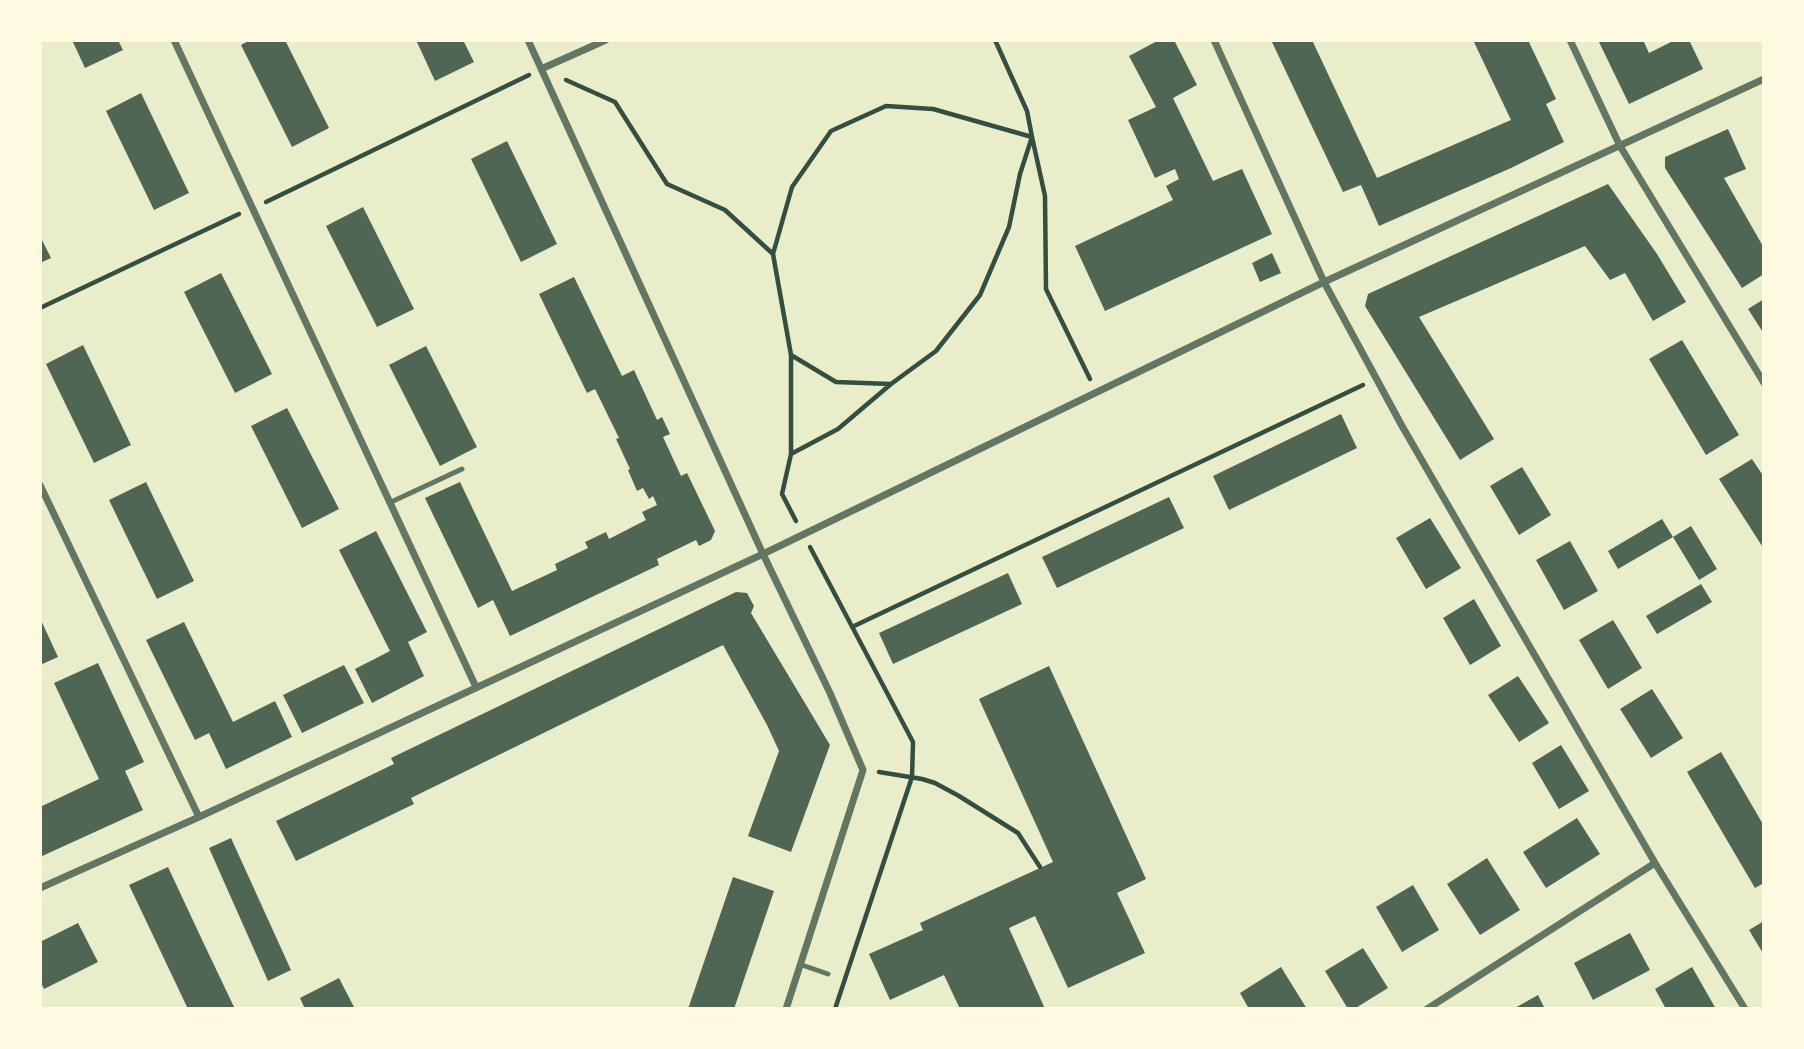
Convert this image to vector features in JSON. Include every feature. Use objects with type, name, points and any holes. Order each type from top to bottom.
[{"type":"street","points":[[174,40],[476,687]]},
{"type":"street","points":[[528,40],[763,554],[830,693],[863,770],[786,1009]]},
{"type":"street","points":[[541,69],[606,40]]},
{"type":"street","points":[[1214,40],[1324,282],[1376,379],[1655,863],[1745,1009]]},
{"type":"street","points":[[1570,40],[1620,146],[1764,383]]},
{"type":"street","points":[[40,887],[199,817],[763,554],[1324,282],[1764,79]]},
{"type":"street","points":[[40,485],[199,817]]},
{"type":"street","points":[[1427,1009],[1655,863]]},
{"type":"lane","points":[[390,503],[462,469]]},
{"type":"lane","points":[[802,965],[828,974]]},
{"type":"path","points":[[995,40],[1027,111],[1045,196],[1046,289],[1097,392]]},
{"type":"path","points":[[40,308],[541,69],[615,102],[667,184],[725,210],[773,254]]},
{"type":"path","points":[[803,534],[782,494],[791,454],[791,355],[773,254],[792,187],[831,131],[886,106],[933,109],[1032,137]]},
{"type":"path","points":[[791,454],[838,429],[891,384],[936,351],[980,295],[1009,227],[1020,174],[1032,137]]},
{"type":"path","points":[[791,355],[836,382],[891,384]]},
{"type":"path","points":[[852,627],[1376,379]]},
{"type":"path","points":[[863,770],[935,783],[1018,834],[1040,867]]},
{"type":"building","points":[[72,40],[118,40],[123,50],[85,68]]},
{"type":"building","points":[[250,40],[285,40],[329,128],[292,147],[241,45]]},
{"type":"building","points":[[416,40],[463,40],[474,62],[435,81]]},
{"type":"building","points":[[1159,40],[1174,40],[1197,85],[1173,98],[1213,181],[1242,169],[1272,234],[1105,311],[1075,246],[1173,200],[1166,186],[1179,179],[1175,169],[1155,178],[1128,120],[1156,107],[1129,56]]},
{"type":"building","points":[[1271,40],[1312,40],[1377,178],[1511,120],[1473,40],[1528,40],[1556,99],[1546,104],[1564,142],[1379,226],[1361,185],[1343,192]]},
{"type":"building","points":[[1598,40],[1643,40],[1649,53],[1675,40],[1689,40],[1703,69],[1629,104]]},
{"type":"building","points":[[141,93],[189,193],[154,210],[106,111]]},
{"type":"building","points":[[1728,129],[1746,169],[1724,178],[1764,248],[1764,274],[1742,288],[1665,168],[1665,157]]},
{"type":"building","points":[[507,141],[557,244],[521,262],[471,159]]},
{"type":"building","points":[[1608,184],[1657,254],[1686,302],[1653,321],[1625,273],[1610,280],[1585,246],[1419,317],[1494,439],[1460,460],[1365,306],[1368,294]]},
{"type":"building","points":[[363,207],[414,309],[377,327],[326,226]]},
{"type":"building","points":[[40,236],[51,258],[40,263]]},
{"type":"building","points":[[1272,253],[1281,273],[1260,282],[1252,263]]},
{"type":"building","points":[[221,273],[272,374],[235,393],[184,292]]},
{"type":"building","points":[[574,277],[622,376],[634,370],[657,420],[662,417],[670,434],[663,437],[681,476],[687,473],[715,531],[711,540],[699,546],[696,540],[657,559],[659,565],[510,636],[493,600],[478,608],[425,498],[460,482],[512,591],[557,570],[555,564],[588,548],[585,542],[606,532],[609,539],[646,520],[642,512],[657,505],[653,496],[649,499],[643,488],[637,491],[616,439],[619,438],[595,389],[587,393],[539,294]]},
{"type":"building","points":[[1764,299],[1764,334],[1748,309]]},
{"type":"building","points":[[1682,340],[1739,435],[1706,455],[1649,359]]},
{"type":"building","points":[[83,345],[131,445],[94,463],[46,364]]},
{"type":"building","points":[[426,346],[477,447],[440,466],[389,365]]},
{"type":"building","points":[[287,408],[339,509],[302,528],[251,426]]},
{"type":"building","points":[[1341,414],[1357,448],[1229,510],[1213,476]]},
{"type":"building","points":[[1752,459],[1764,477],[1764,549],[1719,479]]},
{"type":"building","points":[[1522,467],[1551,515],[1519,535],[1490,486]]},
{"type":"building","points":[[146,482],[194,581],[157,599],[109,500]]},
{"type":"building","points":[[1169,497],[1184,528],[1057,588],[1042,557]]},
{"type":"building","points":[[1430,518],[1461,568],[1426,589],[1396,538]]},
{"type":"building","points":[[1662,519],[1673,537],[1618,569],[1608,551]]},
{"type":"building","points":[[1691,526],[1717,569],[1699,580],[1673,537]]},
{"type":"building","points":[[376,531],[427,632],[408,642],[424,676],[372,703],[355,669],[390,651],[339,550]]},
{"type":"building","points":[[1570,541],[1598,591],[1564,610],[1536,560]]},
{"type":"building","points":[[1008,573],[1022,604],[893,664],[879,633]]},
{"type":"building","points":[[1701,584],[1712,602],[1657,634],[1646,616]]},
{"type":"building","points":[[736,592],[747,593],[754,606],[751,613],[830,745],[791,852],[748,836],[779,751],[723,645],[411,798],[414,804],[296,861],[276,821],[394,764],[391,758]]},
{"type":"building","points":[[1474,599],[1501,646],[1470,665],[1443,618]]},
{"type":"building","points":[[40,618],[58,657],[40,665]]},
{"type":"building","points":[[1613,620],[1642,668],[1608,689],[1579,640]]},
{"type":"building","points":[[184,622],[233,722],[275,701],[292,737],[226,769],[209,733],[195,740],[146,640]]},
{"type":"building","points":[[98,663],[144,762],[125,771],[143,810],[40,857],[40,807],[99,779],[54,683]]},
{"type":"building","points":[[344,665],[364,703],[302,733],[283,695]]},
{"type":"building","points":[[1049,666],[1146,879],[1117,893],[1145,953],[1068,988],[1035,916],[1009,928],[1045,1009],[960,1009],[944,975],[890,1000],[869,954],[923,930],[920,923],[1053,862],[979,699]]},
{"type":"building","points":[[1518,676],[1549,723],[1519,742],[1488,695]]},
{"type":"building","points":[[1652,689],[1683,738],[1651,758],[1620,709]]},
{"type":"building","points":[[1561,745],[1589,791],[1559,809],[1532,763]]},
{"type":"building","points":[[1721,752],[1764,826],[1764,883],[1755,888],[1687,772]]},
{"type":"building","points":[[1577,818],[1600,854],[1546,888],[1523,852]]},
{"type":"building","points":[[231,838],[291,970],[268,981],[209,848]]},
{"type":"building","points":[[1487,858],[1520,910],[1480,935],[1447,884]]},
{"type":"building","points":[[168,867],[235,1009],[188,1009],[129,885]]},
{"type":"building","points":[[733,877],[774,891],[734,1009],[688,1009]]},
{"type":"building","points":[[1413,885],[1439,930],[1402,952],[1376,907]]},
{"type":"building","points":[[1764,921],[1764,955],[1749,930]]},
{"type":"building","points":[[78,923],[98,962],[44,989],[40,981],[40,942]]},
{"type":"building","points":[[1630,933],[1650,970],[1593,1000],[1574,963]]},
{"type":"building","points":[[1363,948],[1388,988],[1354,1009],[1348,1009],[1325,971]]},
{"type":"building","points":[[1281,967],[1307,1009],[1249,1009],[1240,993]]},
{"type":"building","points":[[1692,967],[1716,1009],[1666,1009],[1655,989]]},
{"type":"building","points":[[339,978],[355,1009],[305,1009],[300,998]]},
{"type":"building","points":[[1538,995],[1545,1009],[1513,1009]]}]
